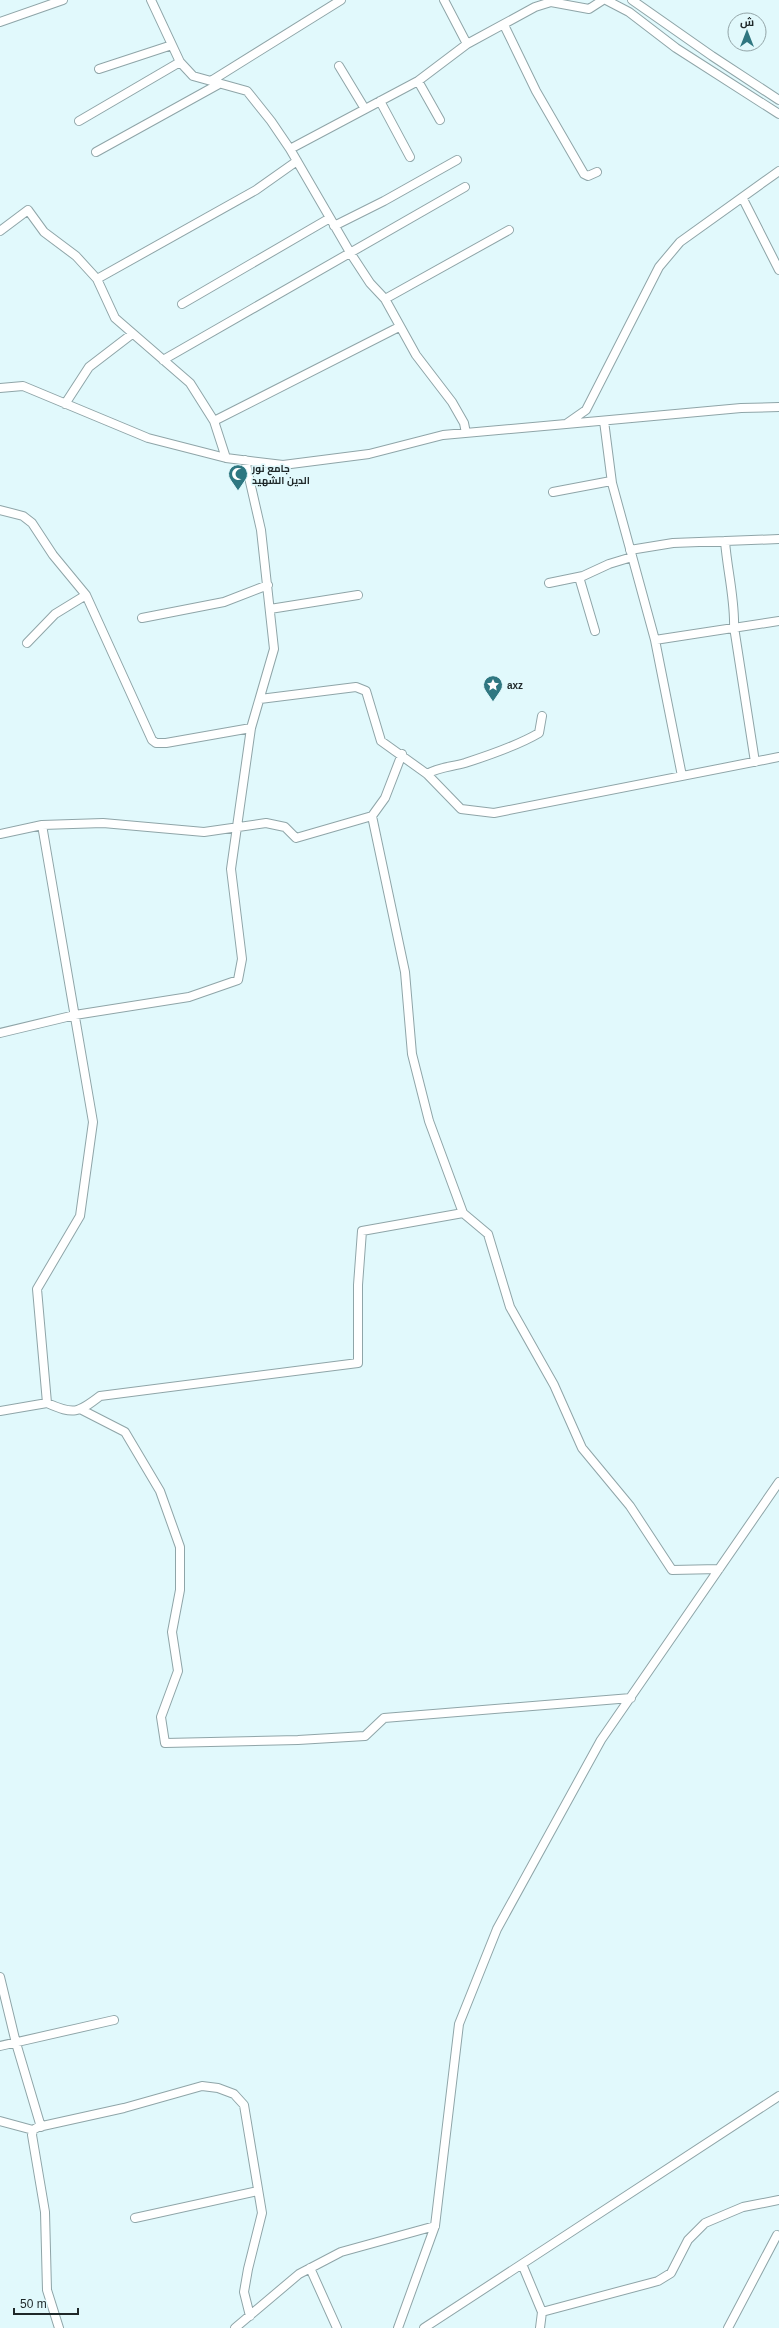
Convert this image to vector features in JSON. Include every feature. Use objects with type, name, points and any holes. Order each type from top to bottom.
[{"type":"street","points":[[0,22],[63,0]]},
{"type":"street","points":[[151,0],[180,62],[193,76],[246,91],[254,98],[290,149],[351,254],[370,283],[385,299],[399,326],[429,374],[452,402],[464,422],[466,433]]},
{"type":"street","points":[[211,81],[341,0]]},
{"type":"street","points":[[444,0],[467,44]]},
{"type":"street","points":[[290,149],[418,81],[467,44],[504,25],[535,6],[551,2],[589,9],[604,0],[629,12],[676,48],[779,114]]},
{"type":"street","points":[[632,0],[712,56],[779,100]]},
{"type":"street","points":[[504,25],[536,91],[580,168],[584,174],[588,176],[597,172]]},
{"type":"street","points":[[100,69],[172,45]]},
{"type":"street","points":[[79,121],[180,62]]},
{"type":"street","points":[[339,66],[365,109]]},
{"type":"street","points":[[418,81],[440,120]]},
{"type":"street","points":[[96,152],[219,84]]},
{"type":"street","points":[[380,101],[410,157]]},
{"type":"street","points":[[182,304],[332,222],[384,201],[457,160]]},
{"type":"street","points":[[98,279],[256,190],[297,161]]},
{"type":"street","points":[[566,424],[586,410],[659,267],[680,242],[743,199],[779,171]]},
{"type":"street","points":[[163,360],[227,322],[351,254],[465,187]]},
{"type":"street","points":[[743,199],[779,270]]},
{"type":"street","points":[[0,231],[28,210],[44,232],[76,256],[98,279],[115,318],[190,383],[214,421],[226,458]]},
{"type":"street","points":[[385,299],[509,230]]},
{"type":"street","points":[[214,421],[399,326]]},
{"type":"street","points":[[65,404],[89,367],[132,334]]},
{"type":"street","points":[[0,388],[23,386],[148,438],[226,458],[283,465],[369,454],[442,434],[741,408],[779,407]]},
{"type":"street","points":[[604,421],[612,481],[655,640],[682,776]]},
{"type":"street","points":[[0,1033],[75,1015],[189,997],[238,980],[242,959],[231,869],[251,728],[274,649],[268,585],[259,516],[245,460]]},
{"type":"street","points":[[553,492],[612,481]]},
{"type":"street","points":[[0,510],[23,516],[32,523],[52,555],[86,595],[152,740],[156,743],[251,728]]},
{"type":"street","points":[[549,583],[579,577],[631,554],[673,543],[779,539]]},
{"type":"street","points":[[725,540],[727,573],[734,612],[734,627],[755,762]]},
{"type":"street","points":[[579,577],[595,631]]},
{"type":"street","points":[[142,618],[224,602],[268,585]]},
{"type":"street","points":[[27,643],[55,614],[86,595]]},
{"type":"street","points":[[270,609],[358,595]]},
{"type":"street","points":[[655,640],[779,621]]},
{"type":"street","points":[[260,699],[356,687],[366,691],[381,741],[402,754],[426,774],[461,809],[494,813],[779,757]]},
{"type":"street","points":[[426,774],[437,768],[465,763],[525,742],[539,733],[542,716]]},
{"type":"street","points":[[0,834],[42,825],[103,823],[204,832],[266,823],[285,827],[296,838],[372,816],[385,798],[402,754]]},
{"type":"street","points":[[372,816],[405,972],[412,1054],[429,1121],[463,1213],[488,1234],[510,1307],[554,1385],[582,1448],[630,1506],[672,1570],[719,1569]]},
{"type":"street","points":[[42,825],[93,1122],[80,1216],[37,1289],[47,1403]]},
{"type":"street","points":[[82,1410],[100,1396],[358,1363],[358,1286],[362,1231],[463,1213]]},
{"type":"street","points":[[0,1411],[47,1403],[64,1411],[82,1410],[125,1432],[160,1491],[180,1547],[180,1590],[172,1632],[178,1671],[161,1717],[165,1744],[298,1740],[365,1736],[384,1718],[631,1698]]},
{"type":"street","points":[[398,2328],[435,2226],[459,2024],[498,1929],[601,1740],[779,1482]]},
{"type":"street","points":[[0,1977],[16,2042],[41,2127]]},
{"type":"street","points":[[0,2046],[114,2020]]},
{"type":"street","points":[[0,2121],[33,2130],[124,2108],[202,2086],[218,2088],[234,2094],[244,2105],[262,2213],[248,2269],[244,2292],[250,2316]]},
{"type":"street","points":[[424,2328],[779,2096]]},
{"type":"street","points":[[33,2130],[32,2135],[45,2212],[47,2290],[59,2328]]},
{"type":"street","points":[[135,2218],[258,2191]]},
{"type":"street","points":[[542,2312],[658,2282],[671,2272],[688,2240],[705,2223],[743,2207],[779,2200]]},
{"type":"street","points":[[235,2328],[299,2274],[341,2252],[435,2226]]},
{"type":"street","points":[[728,2328],[777,2235]]},
{"type":"street","points":[[522,2264],[542,2312],[540,2328]]},
{"type":"street","points":[[310,2268],[337,2328]]},
{"type":"place","name":"جامع نور الدين الشهيد","points":[[238,491]]},
{"type":"place","name":"axz","points":[[493,702]]}]
